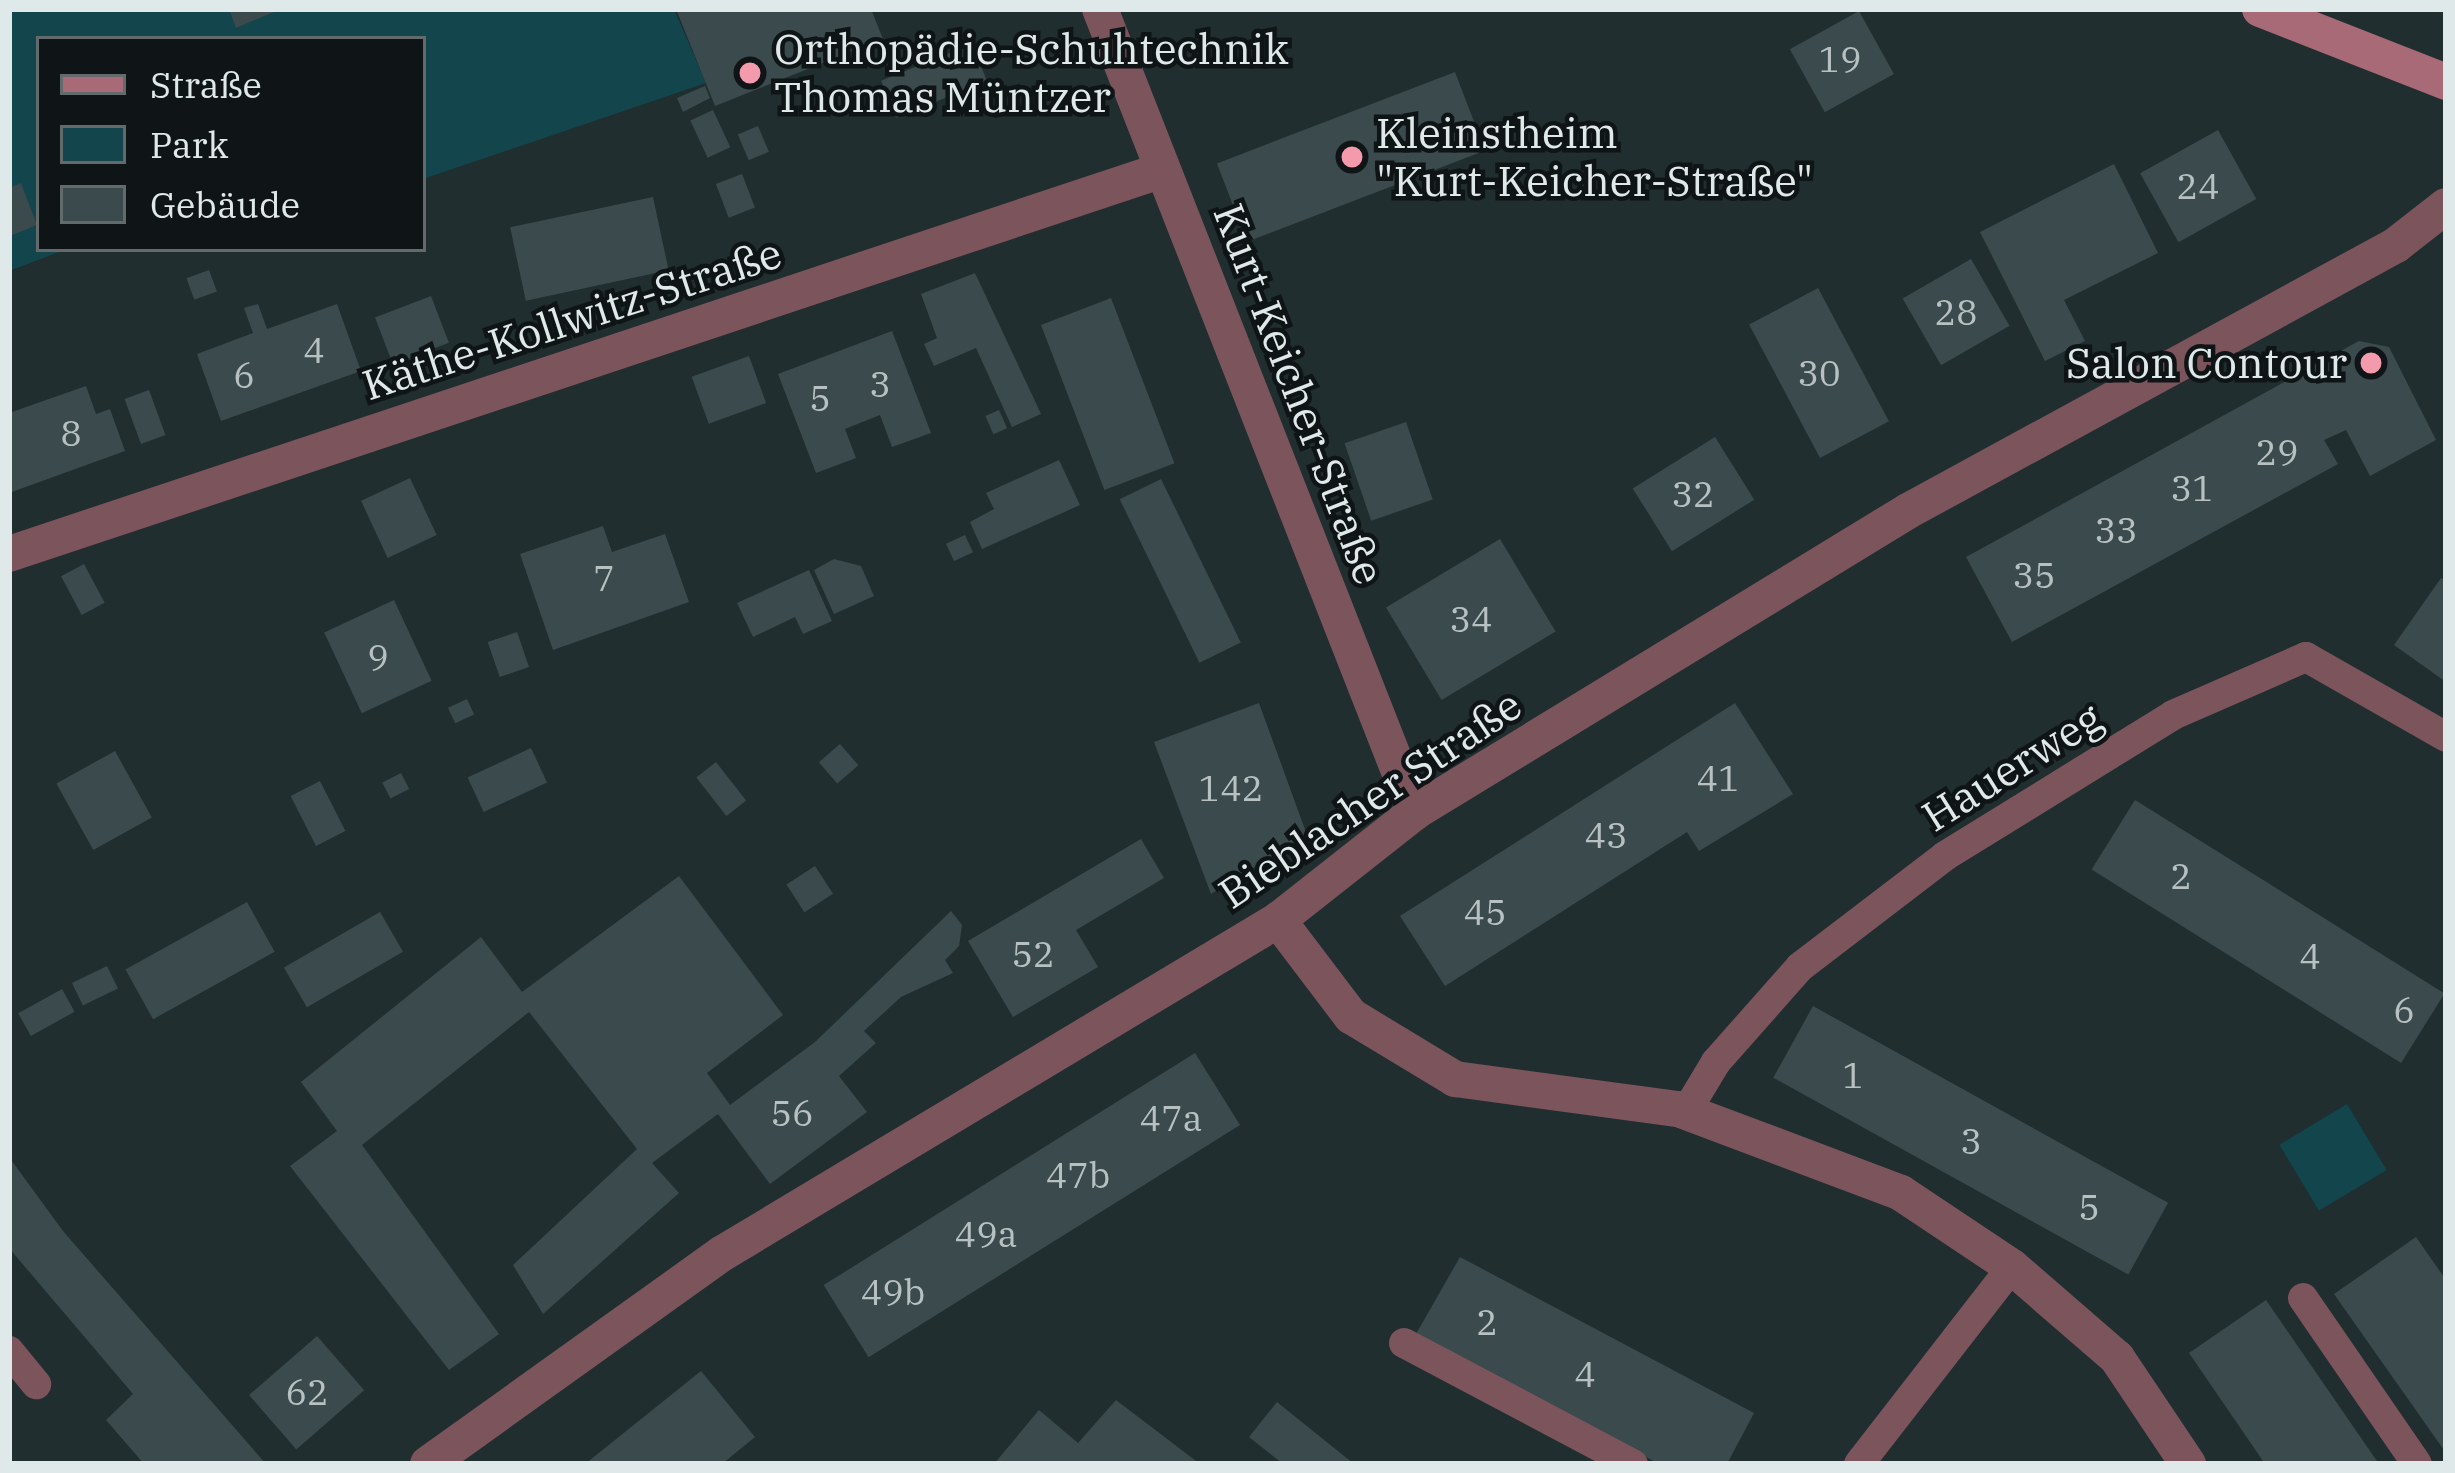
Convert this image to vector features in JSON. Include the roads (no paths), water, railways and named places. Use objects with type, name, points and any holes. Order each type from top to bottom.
[{"type":"main road","points":[[2260,9],[2446,82]]},
{"type":"street","name":"Kurt-Keicher-Straße","points":[[1100,9],[1415,812]]},
{"type":"street","name":"Käthe-Kollwitz-Straße","points":[[9,554],[1163,170]]},
{"type":"street","name":"Bieblacher Straße","points":[[428,1464],[723,1253],[1278,920],[1415,812],[1909,511],[2396,245],[2446,206]]},
{"type":"street","points":[[1278,920],[1351,1016],[1455,1079],[1686,1112],[1901,1192],[2012,1267],[2116,1358],[2188,1464]]},
{"type":"lane","name":"Hauerweg","points":[[1686,1112],[1716,1062],[1800,968],[1945,856],[2174,715],[2306,656],[2446,737]]},
{"type":"lane","points":[[1859,1464],[2012,1267]]},
{"type":"lane","points":[[2303,1298],[2417,1464]]},
{"type":"lane","points":[[1404,1343],[1633,1464]]},
{"type":"lane","points":[[9,1351],[36,1384]]},
{"type":"place","name":"Orthopädie-Schuhtechnik Thomas Müntzer","points":[[750,73]]},
{"type":"place","name":"Kleinstheim \"Kurt-Keicher-Straße\"","points":[[1352,157]]},
{"type":"place","name":"Salon Contour","points":[[2371,363]]}]
